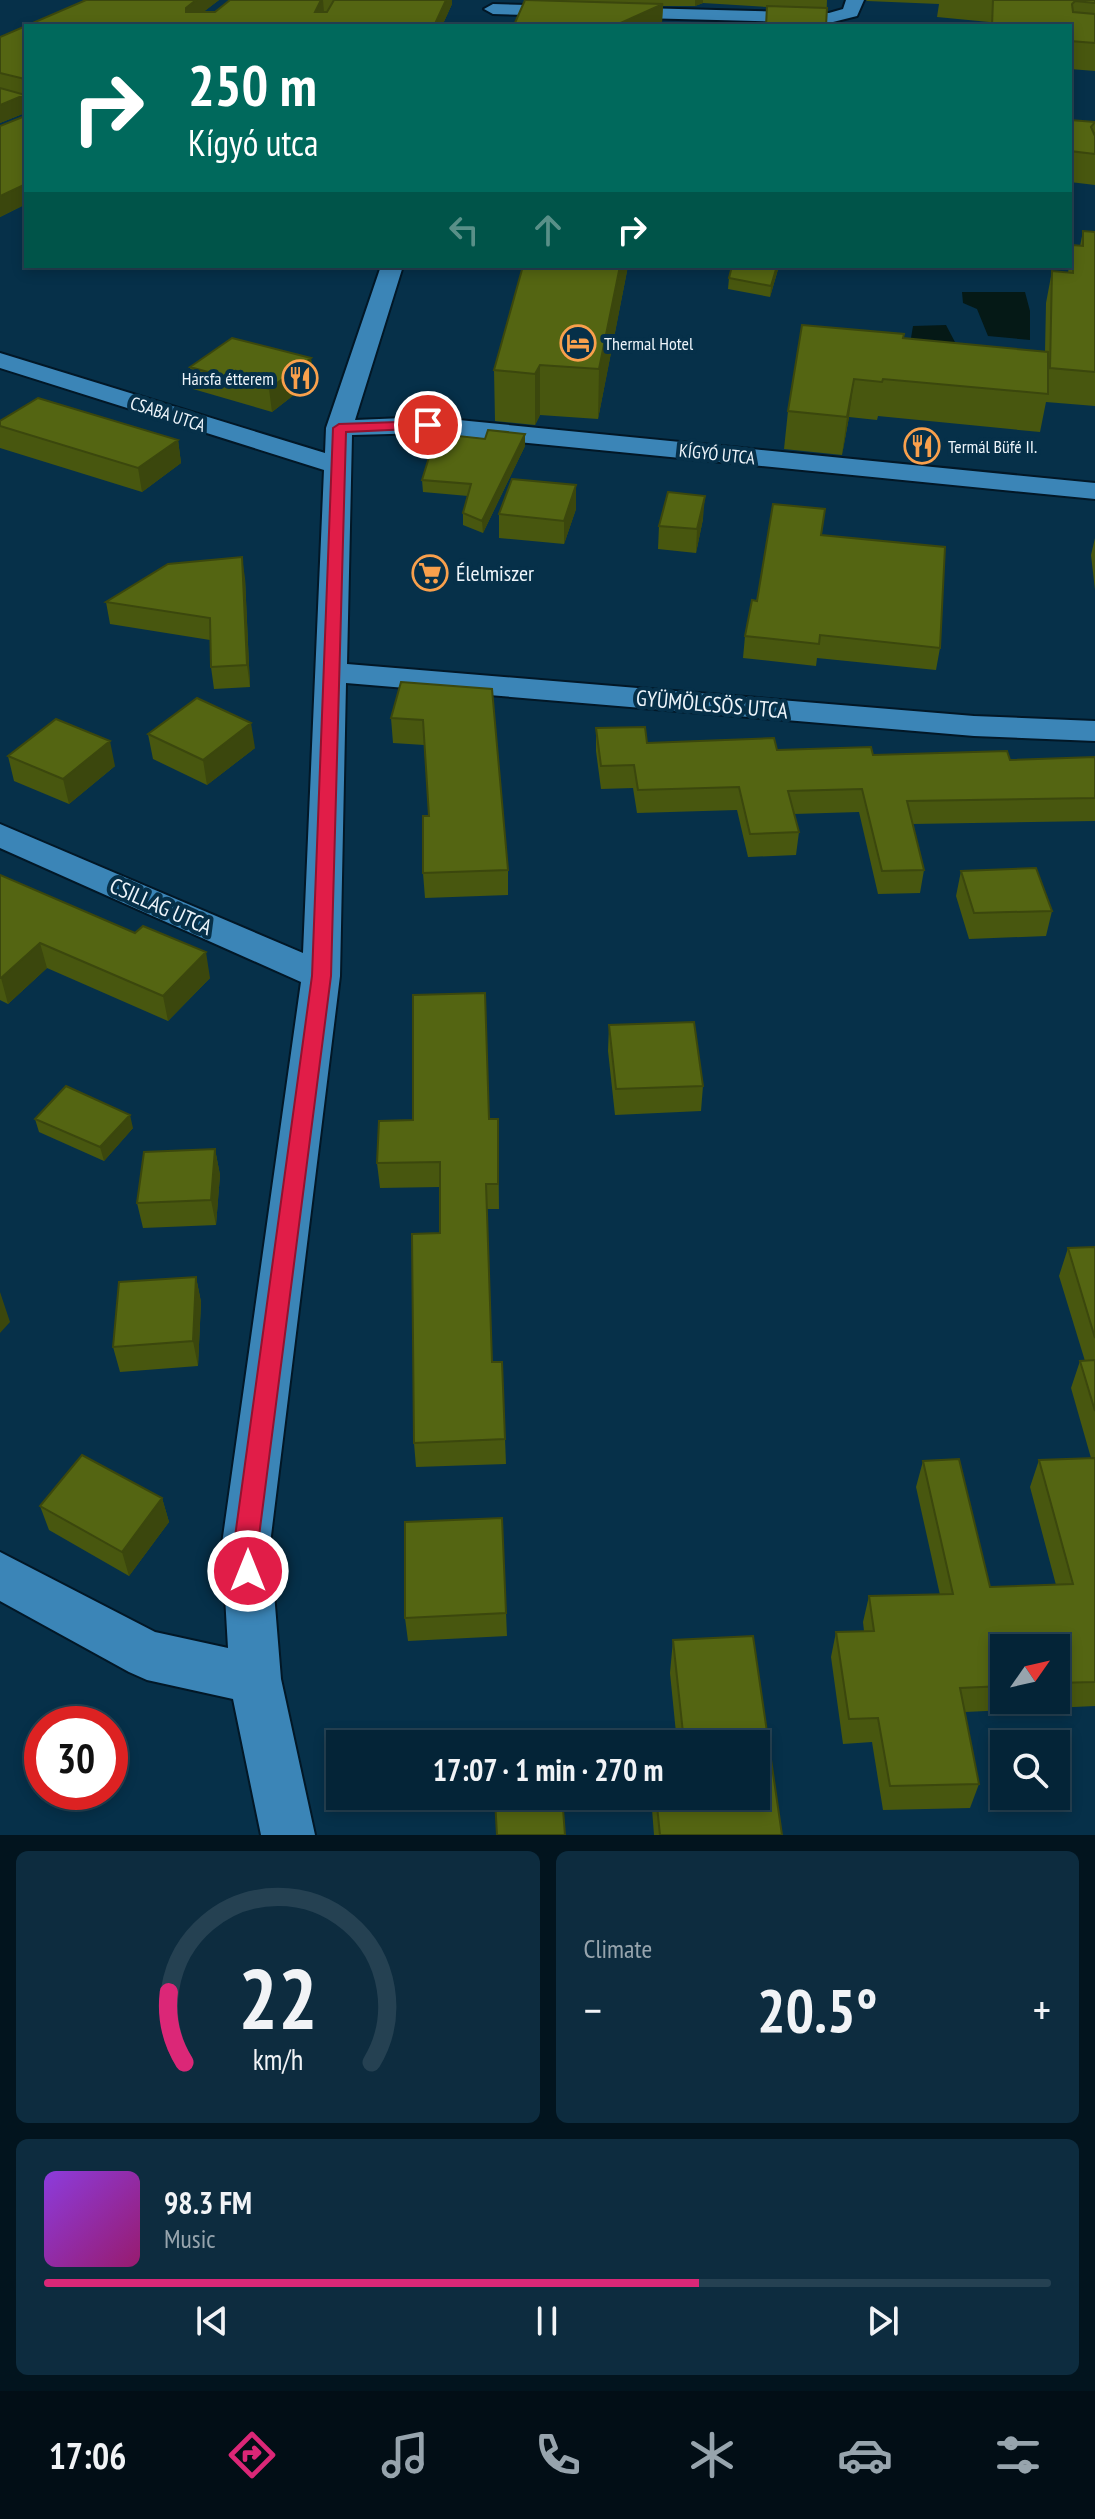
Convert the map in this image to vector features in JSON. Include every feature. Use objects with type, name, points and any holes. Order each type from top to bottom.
[{"type":"street","points":[[492,12],[829,18],[851,12],[855,0]]},
{"type":"street","points":[[288,1835],[255,1679],[246,1544],[321,976],[338,446],[391,268]]},
{"type":"street","name":"CSABA UTCA","points":[[0,360],[338,446]]},
{"type":"street","name":"KÍGYÓ UTCA","points":[[338,446],[433,416],[1095,491]]},
{"type":"street","name":"GYÜMÖLCSÖS UTCA","points":[[329,672],[974,726],[1095,731]]},
{"type":"street","name":"CSILLAG UTCA","points":[[0,835],[321,976]]},
{"type":"street","points":[[0,1575],[147,1655],[255,1679]]},
{"type":"shaded area","points":[[962,292],[1025,292],[1030,311],[1030,340],[988,336],[977,309],[963,303]]},
{"type":"shaded area","points":[[946,325],[956,344],[910,344],[913,326]]},
{"type":"building","points":[[86,0],[196,0],[186,8],[186,12],[215,12],[230,0],[321,0],[315,12],[327,12],[334,0],[446,0],[435,24],[30,24]]},
{"type":"building","points":[[525,0],[663,4],[618,24],[514,24]]},
{"type":"building","points":[[993,0],[1095,0],[1095,3],[1075,1],[1072,4],[1073,12],[1095,14],[1095,43],[1072,41],[1072,24],[992,24]]},
{"type":"building","points":[[767,6],[827,8],[826,24],[766,24]]},
{"type":"building","points":[[24,27],[24,79],[0,73],[0,37]]},
{"type":"building","points":[[0,88],[24,95],[24,98],[0,105]]},
{"type":"building","points":[[24,116],[24,185],[0,196],[0,126]]},
{"type":"building","points":[[1072,120],[1095,122],[1091,127],[1095,133],[1095,154],[1072,151]]},
{"type":"building","points":[[1083,231],[1095,232],[1095,372],[1050,368],[1052,271],[1073,273],[1073,245],[1083,246]]},
{"type":"building","points":[[522,268],[620,268],[599,369],[540,365],[535,374],[494,370]]},
{"type":"building","points":[[732,268],[776,268],[771,286],[729,278]]},
{"type":"building","points":[[802,325],[1048,352],[1048,394],[854,379],[847,417],[788,411]]},
{"type":"building","points":[[232,338],[311,358],[269,389],[190,367]]},
{"type":"building","points":[[38,398],[178,440],[138,468],[0,426],[0,421]]},
{"type":"building","points":[[488,430],[525,434],[482,521],[463,513],[471,484],[422,480],[440,434],[485,439]]},
{"type":"building","points":[[512,479],[576,485],[564,521],[499,514]]},
{"type":"building","points":[[668,492],[705,496],[697,529],[659,526]]},
{"type":"building","points":[[773,504],[825,509],[821,535],[945,547],[940,648],[820,635],[819,644],[745,636],[752,600],[757,601]]},
{"type":"building","points":[[242,557],[247,665],[211,667],[210,618],[106,602],[168,564]]},
{"type":"building","points":[[401,682],[492,689],[508,870],[423,873],[423,816],[429,816],[423,720],[391,718]]},
{"type":"building","points":[[197,698],[251,723],[203,760],[148,734]]},
{"type":"building","points":[[56,719],[110,741],[63,779],[8,756]]},
{"type":"building","points":[[645,727],[647,743],[774,738],[777,750],[871,747],[873,755],[1007,751],[1010,760],[1095,757],[1095,798],[907,801],[924,870],[882,871],[862,789],[788,791],[799,832],[750,834],[739,787],[638,790],[634,765],[601,766],[596,728]]},
{"type":"building","points":[[1036,868],[1052,911],[974,913],[961,871]]},
{"type":"building","points":[[0,875],[135,933],[143,926],[206,952],[163,996],[40,943],[0,978]]},
{"type":"building","points":[[485,993],[489,1119],[498,1119],[498,1184],[486,1184],[492,1362],[502,1362],[505,1439],[414,1443],[412,1234],[440,1233],[440,1162],[377,1163],[379,1121],[413,1120],[413,995]]},
{"type":"building","points":[[694,1022],[703,1086],[616,1089],[609,1025]]},
{"type":"building","points":[[66,1086],[130,1115],[100,1147],[35,1119]]},
{"type":"building","points":[[215,1149],[211,1200],[137,1203],[144,1152]]},
{"type":"building","points":[[1095,1247],[1095,1338],[1068,1248]]},
{"type":"building","points":[[196,1277],[193,1341],[113,1347],[119,1282]]},
{"type":"building","points":[[1095,1360],[1095,1411],[1080,1361]]},
{"type":"building","points":[[82,1455],[162,1498],[122,1552],[40,1506]]},
{"type":"building","points":[[1095,1458],[1095,1682],[1070,1683],[1070,1634],[990,1634],[990,1687],[960,1688],[979,1784],[890,1786],[878,1718],[849,1719],[836,1632],[874,1631],[869,1596],[953,1594],[923,1461],[959,1459],[990,1587],[1073,1584],[1039,1460]]},
{"type":"building","points":[[502,1518],[506,1613],[405,1618],[405,1522]]},
{"type":"building","points":[[753,1636],[767,1730],[683,1730],[673,1640]]},
{"type":"building","points":[[770,1753],[782,1835],[660,1835],[657,1810],[770,1810]]},
{"type":"building","points":[[496,1810],[563,1810],[565,1835],[497,1835]]},
{"type":"place","name":"Thermal Hotel","points":[[578,343]]},
{"type":"place","name":"Hársfa étterem","points":[[300,378]]},
{"type":"place","name":"Termál Büfé II.","points":[[922,446]]},
{"type":"place","name":"Élelmiszer","points":[[430,573]]},
{"type":"route","points":[[248,1571],[246,1544],[321,976],[339,428],[428,425]]}]
